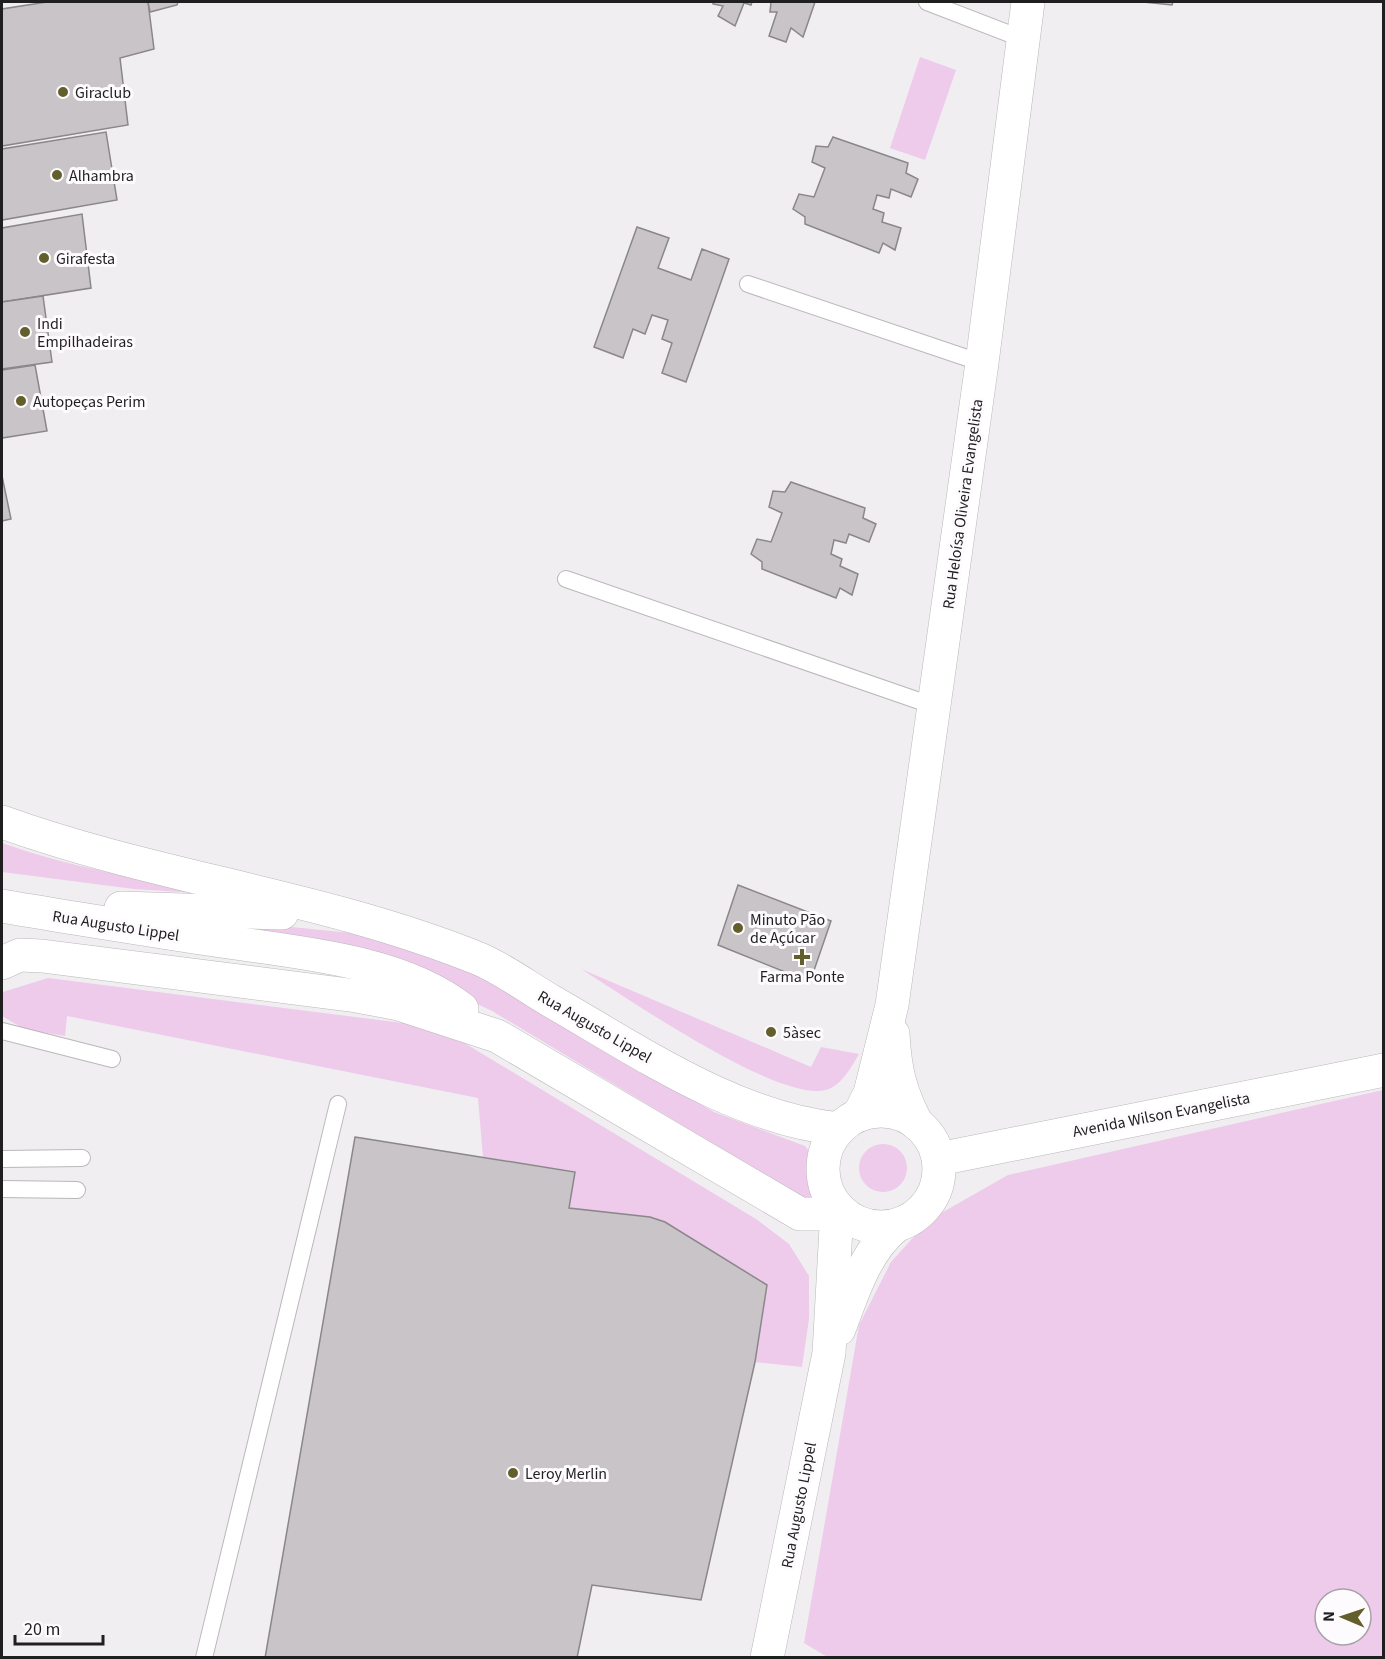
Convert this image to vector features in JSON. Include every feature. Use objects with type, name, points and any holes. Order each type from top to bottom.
[{"type":"main road","name":"Rua Heloísa Oliveira Evangelista","points":[[849,1122],[870,1093],[892,1005],[981,363],[1028,2]]},
{"type":"main road","name":"Rua Augusto Lippel","points":[[2,822],[62,844],[353,916],[479,959],[707,1089],[808,1126],[849,1122]]},
{"type":"main road","name":"Rua Augusto Lippel","points":[[2,906],[353,916]]},
{"type":"main road","name":"Rua Augusto Lippel","points":[[2,906],[341,959],[401,977],[453,1002],[497,1036],[800,1214],[813,1235],[827,1275],[829,1353]]},
{"type":"main road","name":"Rua Augusto Lippel","points":[[2,963],[20,955],[42,956],[357,996],[399,1004],[497,1036]]},
{"type":"main road","name":"Rua Heloísa Oliveira Evangelista","points":[[892,1005],[894,1066],[904,1099],[917,1124]]},
{"type":"main road","name":"Avenida Wilson Evangelista","points":[[939,1159],[1383,1070]]},
{"type":"main road","points":[[889,1111],[917,1124],[927,1133],[939,1159],[939,1176],[930,1201],[912,1219],[896,1226],[880,1228],[864,1225],[837,1210],[826,1185],[824,1160],[829,1143],[849,1122],[889,1111]]},
{"type":"main road","name":"Rua Augusto Lippel","points":[[767,1658],[829,1353],[837,1210]]},
{"type":"main road","points":[[800,1214],[817,1214],[837,1210]]},
{"type":"main road","name":"Rua Augusto Lippel","points":[[829,1353],[872,1253],[881,1238],[896,1226]]},
{"type":"lane","points":[[927,2],[1023,39]]},
{"type":"lane","points":[[748,284],[981,363]]},
{"type":"lane","points":[[566,579],[934,706]]},
{"type":"lane","points":[[2,1031],[112,1059]]},
{"type":"lane","points":[[204,1658],[338,1104]]},
{"type":"lane","points":[[2,1159],[82,1158]]},
{"type":"lane","points":[[2,1189],[77,1190]]},
{"type":"shaded area","points":[[920,57],[956,70],[925,160],[890,148]]},
{"type":"shaded area","points":[[2,843],[79,866],[213,894],[134,889],[2,872]]},
{"type":"shaded area","points":[[213,919],[381,936],[479,974],[714,1112],[805,1146],[808,1150],[807,1171],[812,1187],[811,1198],[803,1198],[492,1011],[393,963],[215,930]]},
{"type":"shaded area","points":[[581,969],[811,1067],[821,1047],[859,1054],[843,1078],[829,1089],[807,1090],[777,1082],[704,1046]]},
{"type":"shaded area","points":[[48,978],[426,1026],[461,1041],[756,1219],[789,1244],[809,1276],[809,1319],[802,1367],[755,1362],[766,1284],[665,1222],[650,1217],[569,1208],[575,1172],[483,1157],[478,1098],[67,1016],[65,1036],[24,1029],[2,1016],[3,992]]},
{"type":"shaded area","points":[[1383,1090],[1383,1657],[829,1658],[804,1643],[859,1325],[891,1262],[929,1220],[1008,1175]]},
{"type":"shaded area","points":[[883,1144],[900,1151],[907,1168],[900,1185],[883,1192],[866,1185],[859,1168],[866,1151]]},
{"type":"building","name":"Giraclub","points":[[47,2],[148,2],[154,49],[120,58],[128,125],[2,146],[2,9]]},
{"type":"building","points":[[148,2],[178,2],[177,5],[150,12]]},
{"type":"building","points":[[713,2],[752,2],[751,5],[744,3],[735,26],[718,16],[723,6],[713,4]]},
{"type":"building","points":[[771,2],[815,2],[803,37],[791,28],[786,42],[769,36],[777,12],[770,12]]},
{"type":"building","points":[[1143,2],[1173,2],[1172,5]]},
{"type":"building","name":"Alhambra","points":[[106,132],[117,200],[2,220],[2,149]]},
{"type":"building","points":[[833,137],[908,163],[906,173],[918,179],[911,197],[891,189],[889,198],[877,195],[873,209],[884,213],[882,222],[901,228],[895,250],[883,243],[879,253],[805,224],[805,217],[793,209],[799,194],[814,197],[825,168],[812,162],[816,146],[828,147]]},
{"type":"building","name":"Girafesta","points":[[82,214],[91,288],[2,302],[2,228]]},
{"type":"building","points":[[637,227],[669,238],[658,268],[691,280],[702,249],[729,259],[686,382],[662,373],[672,343],[662,339],[668,320],[652,315],[645,334],[633,329],[623,358],[594,347]]},
{"type":"building","name":"Indi Empilhadeiras","points":[[43,296],[52,362],[2,369],[2,302]]},
{"type":"building","name":"Autopeças Perim","points":[[35,365],[47,431],[2,438],[2,370]]},
{"type":"building","points":[[2,476],[11,519],[2,521]]},
{"type":"building","points":[[791,482],[865,508],[863,518],[876,524],[869,542],[849,534],[846,543],[834,540],[831,554],[842,559],[840,566],[858,574],[852,595],[840,588],[836,598],[762,569],[762,562],[751,554],[757,539],[771,542],[782,513],[769,507],[773,491],[785,492]]},
{"type":"building","points":[[738,885],[831,921],[810,982],[718,945]]},
{"type":"building","name":"Leroy Merlin","points":[[355,1137],[575,1172],[569,1208],[650,1217],[665,1222],[767,1285],[755,1362],[701,1600],[592,1585],[577,1658],[265,1658]]},
{"type":"place","name":"Giraclub","points":[[63,92]]},
{"type":"place","name":"Alhambra","points":[[57,175]]},
{"type":"place","name":"Girafesta","points":[[44,258]]},
{"type":"place","name":"Indi Empilhadeiras","points":[[25,332]]},
{"type":"place","name":"Autopeças Perim","points":[[21,401]]},
{"type":"place","name":"Minuto Pão de Açúcar","points":[[738,928]]},
{"type":"place","name":"Farma Ponte","points":[[802,957]]},
{"type":"place","name":"5àsec","points":[[771,1032]]},
{"type":"place","name":"Leroy Merlin","points":[[513,1473]]}]
